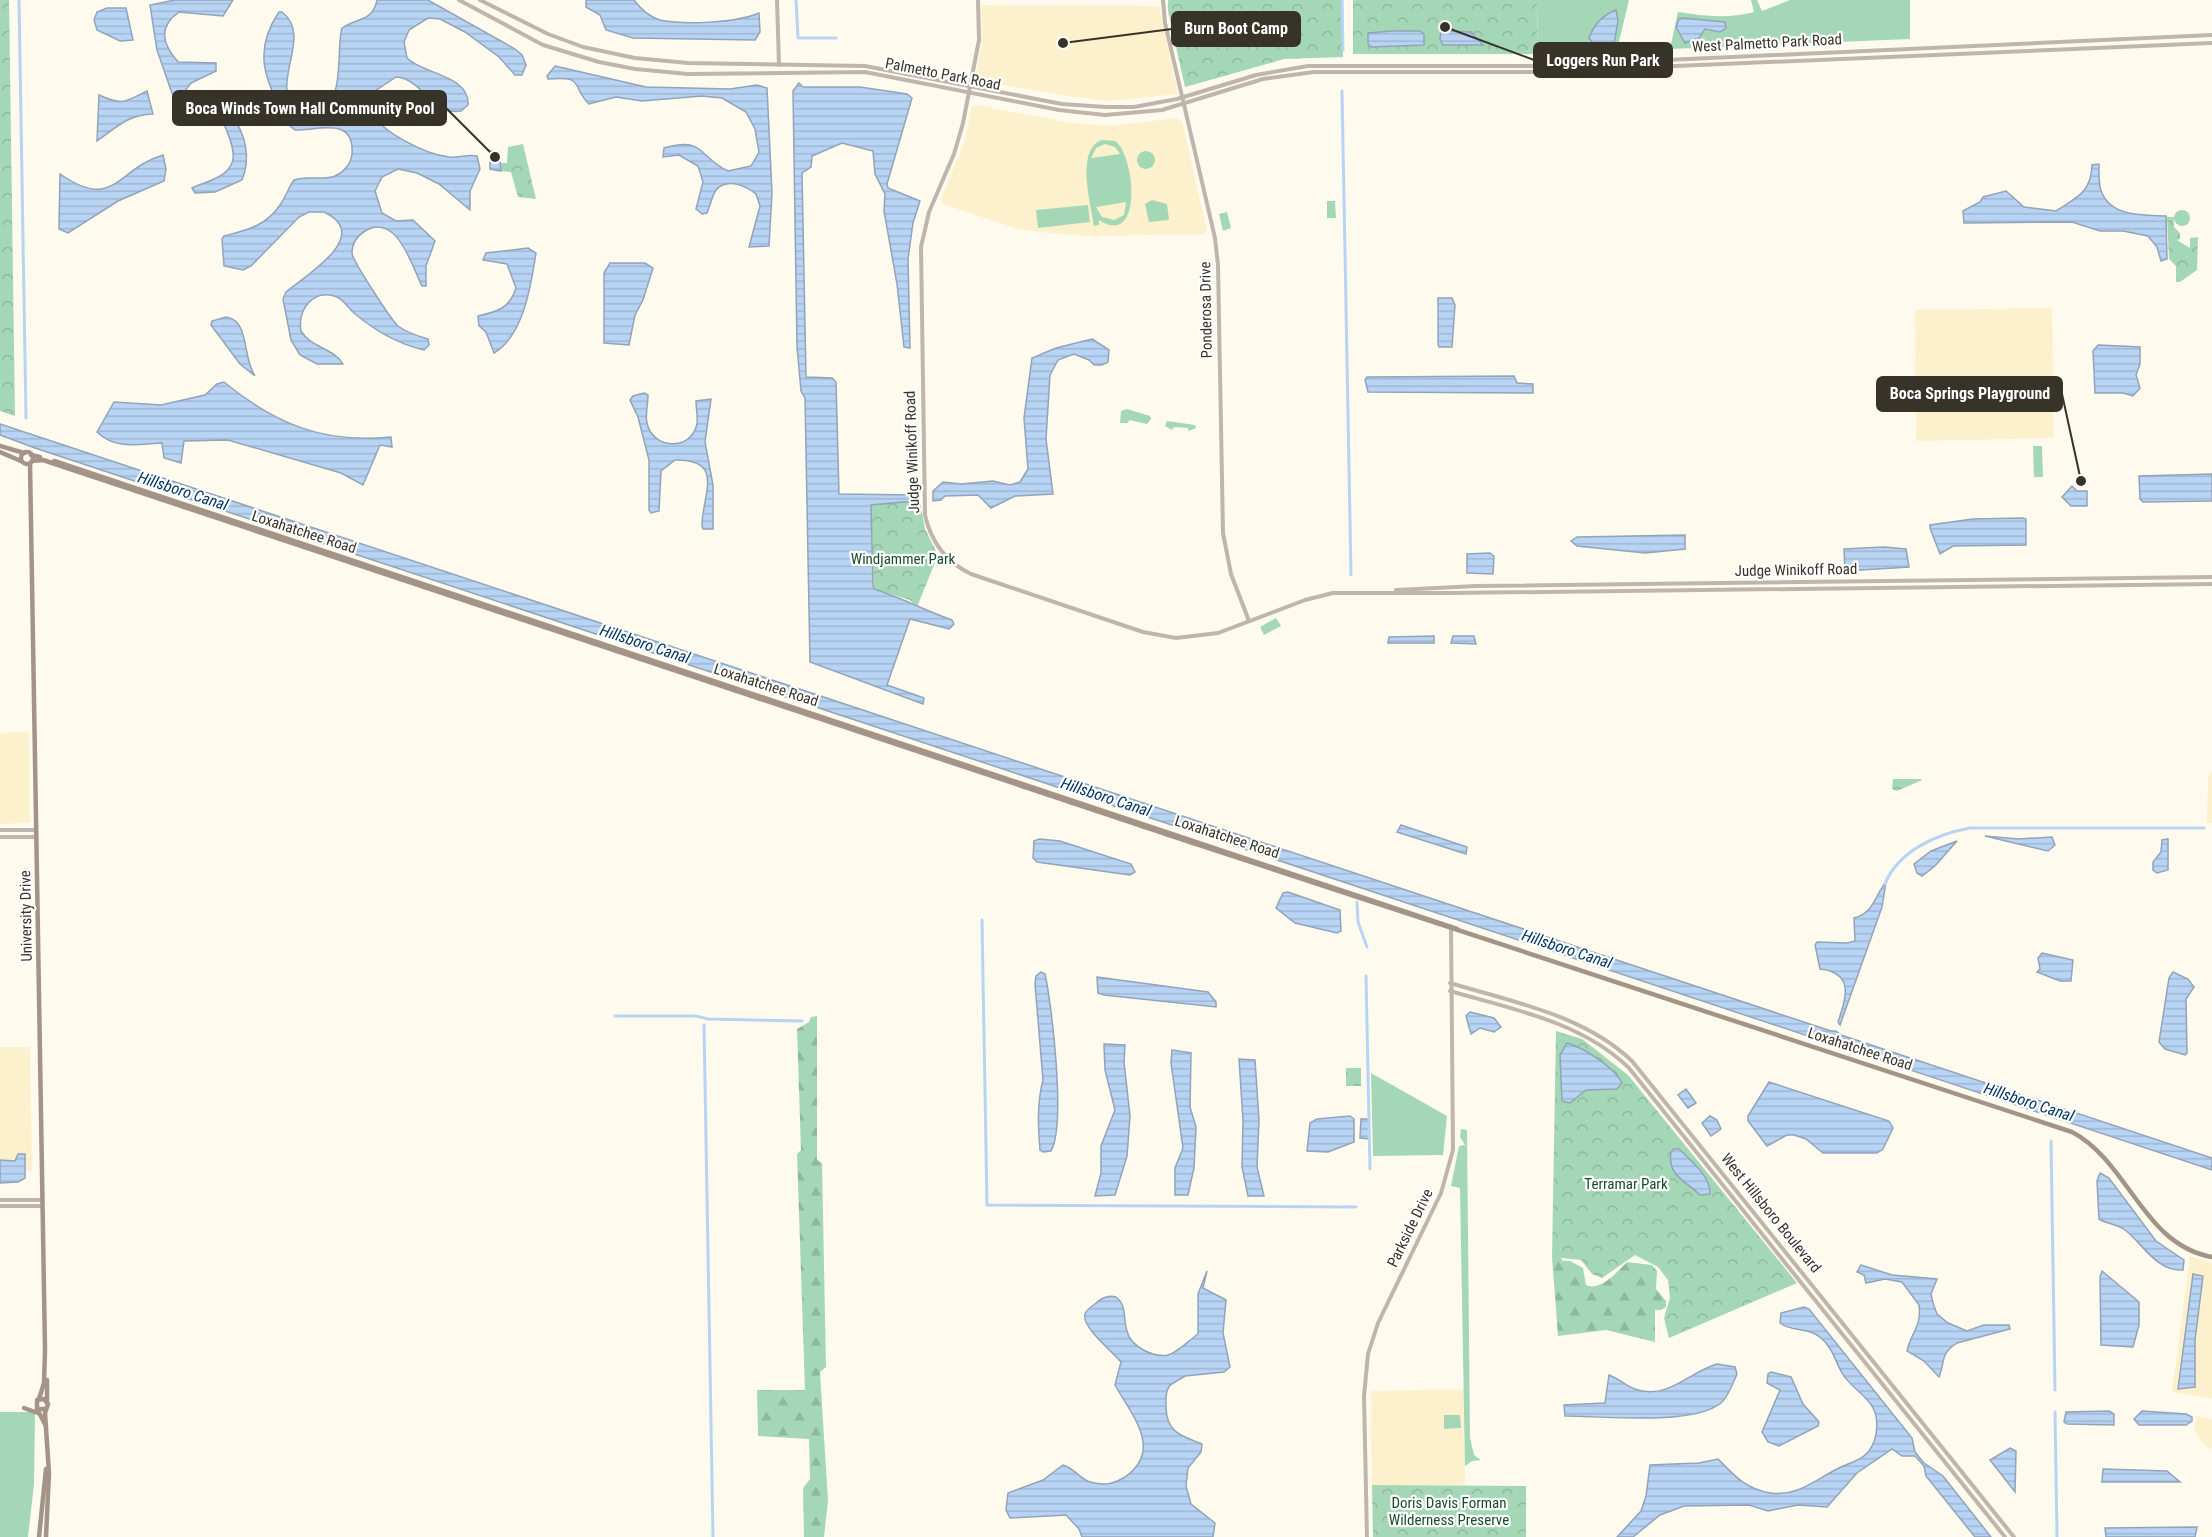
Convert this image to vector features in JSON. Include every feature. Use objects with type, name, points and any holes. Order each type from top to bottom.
[{"type":"main road","points":[[0,446],[24,453],[28,461]]},
{"type":"main road","name":"Loxahatchee Road","points":[[0,452],[28,461],[41,459],[2072,1132],[2103,1154],[2162,1232],[2180,1245],[2212,1257]]},
{"type":"main road","name":"University Drive","points":[[28,461],[46,1409]]},
{"type":"main road","name":"University Drive","points":[[37,1409],[35,1404],[44,1383],[45,1350]]},
{"type":"main road","points":[[39,1399],[46,1401]]},
{"type":"main road","points":[[24,1408],[41,1415]]},
{"type":"main road","points":[[37,1409],[46,1409],[48,1463],[46,1537]]},
{"type":"main road","points":[[37,1409],[47,1431]]},
{"type":"main road","points":[[39,1537],[48,1463]]},
{"type":"street","name":"Palmetto Park Road","points":[[459,0],[543,45],[616,66],[688,74],[854,71],[1091,114],[1134,114],[1184,104],[1280,76],[1321,72],[1431,73]]},
{"type":"street","name":"Palmetto Park Road","points":[[480,0],[548,34],[616,55],[669,62],[865,66],[970,86]]},
{"type":"street","points":[[777,0],[779,65]]},
{"type":"street","name":"Judge Winikoff Road","points":[[978,0],[979,36],[969,92],[957,146],[927,221],[921,257],[924,506],[934,540],[950,560],[970,574],[1153,634],[1176,638],[1200,637],[1319,595],[1381,591],[1476,586],[2212,577]]},
{"type":"street","name":"Ponderosa Drive","points":[[1163,0],[1165,23],[1217,252],[1223,532],[1231,574],[1249,621]]},
{"type":"street","name":"West Palmetto Park Road","points":[[970,86],[1084,106],[1134,107],[1183,98],[1277,70],[1315,66],[1545,65],[2212,35]]},
{"type":"street","name":"West Palmetto Park Road","points":[[1431,73],[1575,70],[2212,43]]},
{"type":"street","points":[[1357,67],[1357,73]]},
{"type":"street","name":"Judge Winikoff Road","points":[[1381,591],[1463,593],[2212,584]]},
{"type":"street","points":[[0,830],[36,830]]},
{"type":"street","points":[[0,837],[36,837]]},
{"type":"street","name":"Parkside Drive","points":[[1367,1537],[1364,1396],[1368,1354],[1378,1323],[1442,1192],[1453,1150],[1451,926]]},
{"type":"street","name":"West Hillsboro Boulevard","points":[[1450,984],[1576,1023],[1605,1039],[1632,1061],[2014,1537]]},
{"type":"street","name":"West Hillsboro Boulevard","points":[[1450,991],[1572,1029],[1603,1046],[1629,1068],[2005,1537]]},
{"type":"street","points":[[0,1200],[42,1200]]},
{"type":"street","points":[[0,1206],[42,1206]]},
{"type":"shaded area","points":[[982,5],[1159,6],[1178,94],[1110,101],[1066,96],[975,80],[981,46]]},
{"type":"shaded area","points":[[976,105],[1072,123],[1110,126],[1176,118],[1182,121],[1207,231],[1204,234],[1091,236],[1048,233],[1018,229],[943,204],[941,199],[965,140],[972,107]]},
{"type":"shaded area","points":[[2052,308],[2054,438],[1916,441],[1915,310]]},
{"type":"shaded area","points":[[29,731],[30,823],[0,824],[0,733]]},
{"type":"shaded area","points":[[2212,771],[2212,823],[2207,823],[2208,778]]},
{"type":"shaded area","points":[[0,1047],[30,1047],[32,1170],[0,1171]]},
{"type":"shaded area","points":[[2190,1256],[2212,1263],[2212,1399],[2172,1392]]},
{"type":"shaded area","points":[[1464,1389],[1465,1485],[1372,1485],[1371,1391]]},
{"type":"shaded area","points":[[2196,1416],[2212,1419],[2212,1449],[2205,1446],[2194,1429]]},
{"type":"green space","points":[[0,0],[9,0],[15,416],[0,411]]},
{"type":"green space","points":[[1168,0],[1342,0],[1343,57],[1284,59],[1185,87],[1168,11]]},
{"type":"green space","points":[[1353,0],[1537,0],[1538,54],[1353,54]]},
{"type":"green space","points":[[1537,0],[1629,0],[1617,50],[1538,54]]},
{"type":"green space","points":[[1751,0],[1757,0],[1762,11],[1790,0],[1910,0],[1910,39],[1670,49],[1678,12],[1735,16],[1754,12]]},
{"type":"green space","points":[[1102,140],[1115,141],[1122,149],[1131,179],[1129,211],[1123,222],[1113,225],[1099,220],[1099,225],[1094,226],[1088,191],[1087,166],[1089,154]],"holes":[[[1105,144],[1115,147],[1120,154],[1091,158],[1096,148]],[[1126,202],[1124,215],[1114,220],[1102,217],[1096,207]]]},
{"type":"green space","points":[[523,144],[536,199],[518,197],[511,172],[501,171],[500,163],[507,163],[508,147]]},
{"type":"green space","points":[[1146,151],[1152,154],[1155,160],[1152,166],[1146,169],[1140,166],[1137,160],[1140,154]]},
{"type":"green space","points":[[1152,200],[1167,204],[1169,220],[1149,222],[1145,204]]},
{"type":"green space","points":[[1327,201],[1335,201],[1336,218],[1327,218]]},
{"type":"green space","points":[[1088,205],[1090,222],[1038,228],[1036,210]]},
{"type":"green space","points":[[2182,210],[2190,218],[2182,226],[2174,218]]},
{"type":"green space","points":[[1227,212],[1231,228],[1223,231],[1219,214]]},
{"type":"green space","points":[[2167,217],[2174,217],[2174,227],[2180,233],[2180,239],[2177,240],[2190,248],[2190,238],[2198,237],[2197,270],[2180,282],[2176,282],[2176,266],[2169,259]]},
{"type":"green space","points":[[1127,409],[1150,416],[1151,419],[1147,424],[1129,420],[1128,423],[1120,423],[1121,411]]},
{"type":"green space","points":[[1167,421],[1195,425],[1196,428],[1189,431],[1188,428],[1174,427],[1172,430],[1165,426]]},
{"type":"green space","points":[[2033,446],[2042,446],[2043,477],[2034,477]]},
{"type":"green space","name":"Windjammer Park","points":[[916,495],[919,495],[925,529],[938,555],[917,607],[910,600],[874,589],[871,505],[872,503],[914,501]]},
{"type":"green space","points":[[1276,618],[1281,626],[1264,635],[1260,627]]},
{"type":"green space","points":[[1893,779],[1922,780],[1897,791],[1892,789]]},
{"type":"green space","points":[[817,1016],[817,1160],[822,1163],[826,1367],[820,1372],[828,1501],[824,1537],[804,1537],[803,1488],[810,1479],[809,1439],[758,1436],[757,1390],[805,1390],[797,1154],[801,1150],[797,1029],[809,1022],[811,1017]]},
{"type":"green space","name":"Terramar Park","points":[[1556,1031],[1582,1039],[1628,1075],[1797,1283],[1669,1338],[1664,1318],[1670,1298],[1668,1280],[1658,1267],[1635,1255],[1602,1278],[1592,1274],[1581,1260],[1552,1257]]},
{"type":"green space","points":[[1346,1068],[1361,1068],[1361,1086],[1346,1086]]},
{"type":"green space","points":[[1371,1073],[1447,1116],[1443,1155],[1373,1156]]},
{"type":"green space","points":[[1461,1129],[1467,1130],[1470,1438],[1474,1455],[1481,1460],[1472,1461],[1465,1466],[1460,1188],[1451,1186],[1459,1146],[1465,1145],[1460,1137]]},
{"type":"green space","points":[[1552,1257],[1560,1257],[1563,1261],[1570,1261],[1583,1268],[1586,1285],[1591,1286],[1597,1286],[1608,1280],[1627,1262],[1652,1265],[1657,1271],[1656,1289],[1666,1301],[1666,1307],[1655,1310],[1655,1342],[1606,1330],[1558,1336]]},
{"type":"green space","points":[[0,1412],[35,1412],[34,1484],[28,1537],[0,1537]]},
{"type":"green space","points":[[1444,1415],[1460,1415],[1461,1428],[1444,1429]]},
{"type":"green space","name":"Doris Davis Forman Wilderness Preserve","points":[[1372,1485],[1526,1486],[1526,1537],[1373,1537]]},
{"type":"water","points":[[175,0],[233,0],[223,16],[179,12],[168,24],[165,30],[166,42],[168,49],[178,62],[216,63],[216,71],[191,83],[182,95],[174,99],[157,50],[150,5]]},
{"type":"water","points":[[377,0],[428,0],[515,49],[522,55],[526,65],[522,75],[515,75],[499,57],[465,32],[440,19],[428,18],[409,30],[404,42],[407,58],[423,68],[454,81],[467,95],[468,105],[461,111],[442,108],[413,83],[396,77],[375,91],[370,110],[383,126],[416,147],[449,157],[477,156],[480,169],[470,191],[470,210],[439,184],[417,173],[398,169],[382,177],[375,191],[382,213],[396,221],[413,220],[435,241],[426,266],[426,286],[422,286],[402,244],[386,229],[376,227],[362,233],[354,243],[352,253],[365,278],[394,322],[405,331],[428,339],[429,345],[424,350],[396,340],[378,331],[339,298],[321,295],[309,302],[305,308],[300,323],[301,331],[305,337],[334,354],[343,364],[317,364],[300,355],[291,340],[283,299],[286,292],[331,255],[339,243],[342,232],[338,221],[324,212],[309,212],[299,217],[251,266],[243,270],[224,266],[222,239],[224,236],[255,226],[269,218],[282,202],[294,180],[335,176],[347,167],[351,158],[351,142],[347,134],[341,130],[323,128],[295,130],[288,124],[265,69],[265,42],[270,27],[279,12],[282,12],[291,23],[294,36],[287,92],[293,102],[306,109],[320,109],[329,104],[338,80],[342,28],[368,16]]},
{"type":"water","points":[[586,0],[634,0],[653,17],[670,22],[724,21],[759,13],[760,32],[755,40],[633,38],[606,30],[600,15],[586,7]]},
{"type":"water","points":[[107,8],[126,8],[133,40],[120,41],[97,30],[94,20],[97,12]]},
{"type":"water","points":[[1616,10],[1618,21],[1614,44],[1596,47],[1589,38],[1596,24]]},
{"type":"water","points":[[1679,19],[1725,22],[1726,28],[1720,32],[1705,29],[1699,38],[1685,43],[1676,27]]},
{"type":"water","points":[[1420,31],[1424,34],[1424,45],[1371,47],[1368,44],[1368,33]]},
{"type":"water","points":[[1441,31],[1471,32],[1483,45],[1443,45],[1440,39]]},
{"type":"water","points":[[555,66],[646,87],[730,89],[757,85],[767,88],[772,193],[769,246],[749,247],[760,206],[756,194],[736,184],[725,184],[716,190],[707,213],[702,214],[696,209],[703,182],[698,166],[679,155],[663,157],[664,148],[687,145],[694,146],[718,166],[728,171],[751,166],[759,152],[755,129],[746,112],[722,98],[702,96],[642,101],[616,97],[589,104],[573,81],[560,78],[548,79],[547,76]]},
{"type":"water","points":[[799,83],[803,87],[860,87],[907,94],[912,98],[887,184],[888,188],[920,201],[913,223],[908,259],[910,348],[904,347],[897,284],[884,211],[885,194],[875,174],[873,151],[842,143],[812,156],[811,167],[802,173],[806,377],[832,378],[836,382],[839,494],[916,495],[914,501],[871,505],[874,589],[952,620],[954,624],[949,629],[910,619],[887,685],[924,698],[923,704],[810,662],[805,398],[801,391],[797,346],[793,91]]},
{"type":"water","points":[[147,91],[153,114],[129,119],[97,141],[99,95],[114,101],[124,101]]},
{"type":"water","points":[[231,115],[246,146],[245,172],[242,180],[215,192],[195,193],[192,188],[223,174],[232,162],[232,148],[224,124]]},
{"type":"water","points":[[490,151],[499,152],[501,171],[490,169]]},
{"type":"water","points":[[163,155],[166,169],[164,181],[118,201],[68,233],[59,229],[60,174],[78,185],[93,189],[104,188],[114,184],[147,161]]},
{"type":"water","points":[[2099,164],[2101,190],[2113,207],[2130,213],[2166,216],[2167,259],[2161,261],[2157,247],[2148,236],[2123,231],[2100,231],[2072,222],[1964,223],[1963,211],[1980,202],[1983,197],[2006,191],[2024,207],[2056,211],[2082,193],[2089,182],[2092,165]]},
{"type":"water","points":[[528,248],[536,253],[532,280],[524,308],[513,334],[494,353],[486,332],[479,326],[478,316],[502,308],[510,300],[516,288],[507,264],[483,260],[486,253]]},
{"type":"water","points":[[610,263],[645,263],[653,268],[643,300],[635,315],[629,345],[604,343],[604,273]]},
{"type":"water","points":[[1438,298],[1452,298],[1455,305],[1452,347],[1439,347],[1438,344]]},
{"type":"water","points":[[226,317],[239,325],[248,360],[255,376],[240,364],[211,325],[212,321]]},
{"type":"water","points":[[1092,339],[1109,350],[1108,362],[1094,365],[1089,360],[1074,354],[1058,360],[1050,375],[1046,439],[1053,494],[1015,496],[991,508],[978,495],[945,496],[941,500],[933,501],[933,491],[943,482],[961,484],[993,481],[1010,485],[1020,482],[1028,469],[1024,418],[1032,358],[1056,348]]},
{"type":"water","points":[[2098,345],[2140,347],[2140,364],[2136,375],[2140,388],[2133,396],[2123,393],[2095,393],[2093,351]]},
{"type":"water","points":[[1514,376],[1517,383],[1533,384],[1533,393],[1368,392],[1365,380],[1367,377]]},
{"type":"water","points":[[224,382],[262,409],[302,428],[344,437],[391,437],[392,447],[380,445],[363,485],[341,473],[228,440],[184,441],[181,463],[164,458],[162,443],[119,444],[104,438],[97,432],[114,402],[161,405],[205,395],[217,384]]},
{"type":"water","points":[[644,393],[648,395],[646,420],[650,432],[663,442],[672,444],[680,443],[693,433],[697,424],[696,401],[711,399],[705,442],[713,485],[713,529],[703,529],[702,526],[708,481],[706,472],[701,466],[691,461],[675,460],[661,471],[659,511],[651,513],[649,510],[649,460],[638,417],[630,400],[633,396]]},
{"type":"water","name":"Hillsboro Canal","points":[[0,424],[1836,1031],[1841,1035],[2212,1158],[2212,1170],[35,448],[0,435]]},
{"type":"water","points":[[2212,474],[2212,501],[2143,502],[2140,499],[2139,476]]},
{"type":"water","points":[[2072,486],[2077,491],[2087,491],[2087,506],[2071,506],[2062,497]]},
{"type":"water","points":[[1973,519],[2026,519],[2026,545],[1953,546],[1940,554],[1930,528],[1930,525]]},
{"type":"water","points":[[1685,535],[1685,549],[1645,553],[1577,546],[1571,541],[1577,537]]},
{"type":"water","points":[[1884,547],[1906,549],[1909,567],[1845,571],[1844,549]]},
{"type":"water","points":[[1490,553],[1494,556],[1493,574],[1467,573],[1467,554]]},
{"type":"water","points":[[1434,636],[1434,643],[1388,643],[1389,637]]},
{"type":"water","points":[[1453,636],[1474,636],[1476,644],[1451,643]]},
{"type":"water","points":[[1401,825],[1467,847],[1466,854],[1397,832]]},
{"type":"water","points":[[1985,836],[2018,839],[2052,837],[2055,845],[2048,851]]},
{"type":"water","points":[[1039,839],[1060,841],[1131,864],[1135,872],[1130,875],[1037,862],[1033,858],[1034,841]]},
{"type":"water","points":[[2168,839],[2168,870],[2157,873],[2153,870],[2153,862],[2161,852],[2162,840]]},
{"type":"water","points":[[1957,841],[1935,866],[1922,876],[1917,873],[1914,864],[1931,851]]},
{"type":"water","points":[[1886,882],[1882,907],[1840,1025],[1838,1022],[1845,996],[1843,981],[1831,971],[1820,969],[1815,945],[1817,942],[1855,941],[1854,918],[1861,916],[1870,908]]},
{"type":"water","points":[[1288,892],[1340,910],[1341,931],[1337,933],[1295,923],[1276,908],[1283,893]]},
{"type":"water","points":[[2042,953],[2073,960],[2071,981],[2060,981],[2037,972],[2040,969],[2038,958]]},
{"type":"water","points":[[1041,972],[1045,974],[1051,1012],[1058,1092],[1055,1137],[1051,1151],[1043,1152],[1040,1150],[1038,1123],[1043,1080],[1035,984],[1036,976]]},
{"type":"water","points":[[2173,972],[2188,979],[2194,987],[2186,999],[2187,1053],[2185,1055],[2165,1049],[2159,1042],[2169,978]]},
{"type":"water","points":[[1097,977],[1208,992],[1216,1002],[1216,1007],[1104,995],[1098,993]]},
{"type":"water","points":[[1470,1012],[1494,1018],[1501,1027],[1494,1032],[1480,1028],[1471,1034],[1466,1016]]},
{"type":"water","points":[[1567,1043],[1598,1059],[1622,1083],[1617,1089],[1586,1090],[1570,1103],[1562,1101],[1560,1055]]},
{"type":"water","points":[[1104,1044],[1125,1045],[1124,1062],[1130,1116],[1127,1156],[1115,1195],[1095,1196],[1101,1173],[1101,1146],[1115,1110],[1105,1070]]},
{"type":"water","points":[[1172,1050],[1191,1053],[1190,1107],[1196,1127],[1194,1168],[1188,1195],[1175,1195],[1175,1168],[1183,1148],[1171,1063]]},
{"type":"water","points":[[1239,1059],[1255,1060],[1259,1120],[1257,1167],[1264,1196],[1248,1196],[1242,1167],[1243,1120]]},
{"type":"water","points":[[1769,1082],[1889,1121],[1893,1128],[1883,1149],[1877,1153],[1823,1153],[1806,1139],[1794,1135],[1787,1135],[1767,1146],[1748,1121],[1748,1116]]},
{"type":"water","points":[[1686,1089],[1696,1103],[1688,1108],[1678,1095]]},
{"type":"water","points":[[1350,1116],[1354,1119],[1354,1142],[1328,1152],[1307,1151],[1310,1123],[1317,1119]]},
{"type":"water","points":[[1710,1116],[1717,1120],[1721,1129],[1711,1136],[1702,1123]]},
{"type":"water","points":[[1361,1119],[1369,1119],[1369,1139],[1360,1138]]},
{"type":"water","points":[[1679,1149],[1704,1175],[1710,1194],[1700,1195],[1675,1172],[1671,1160],[1671,1152]]},
{"type":"water","points":[[18,1154],[25,1154],[25,1178],[18,1182],[0,1183],[0,1160],[15,1161]]},
{"type":"water","points":[[2100,1173],[2109,1178],[2156,1241],[2184,1260],[2183,1270],[2166,1267],[2151,1256],[2125,1230],[2099,1219],[2097,1181]]},
{"type":"water","points":[[1861,1265],[1892,1275],[1937,1279],[1931,1294],[1933,1303],[1937,1314],[1948,1323],[1967,1331],[1984,1325],[2009,1325],[2010,1329],[1957,1343],[1951,1347],[1945,1355],[1939,1377],[1924,1361],[1907,1351],[1918,1324],[1919,1305],[1902,1282],[1885,1279],[1866,1283],[1864,1275],[1857,1272]]},
{"type":"water","points":[[1207,1271],[1203,1288],[1226,1300],[1223,1333],[1230,1367],[1224,1372],[1185,1376],[1170,1385],[1166,1408],[1169,1423],[1177,1433],[1202,1444],[1201,1452],[1188,1468],[1186,1486],[1191,1504],[1215,1523],[1213,1537],[1082,1537],[1079,1529],[1066,1515],[1010,1518],[1006,1510],[1008,1493],[1043,1480],[1063,1465],[1090,1482],[1109,1484],[1125,1477],[1136,1466],[1142,1455],[1141,1432],[1115,1385],[1121,1362],[1088,1326],[1085,1319],[1087,1311],[1102,1299],[1110,1296],[1116,1297],[1122,1304],[1127,1331],[1133,1342],[1149,1353],[1168,1355],[1180,1349],[1198,1334],[1198,1294]]},
{"type":"water","points":[[2102,1271],[2139,1302],[2139,1325],[2133,1347],[2101,1345],[2100,1277]]},
{"type":"water","points":[[2193,1274],[2203,1276],[2195,1340],[2195,1387],[2178,1389]]},
{"type":"water","points":[[1804,1307],[1809,1309],[1912,1438],[1915,1452],[1924,1463],[1943,1476],[1991,1537],[1975,1537],[1926,1476],[1924,1466],[1915,1456],[1902,1456],[1892,1449],[1857,1473],[1827,1507],[1798,1505],[1768,1511],[1749,1505],[1684,1506],[1660,1515],[1633,1537],[1617,1537],[1641,1511],[1646,1496],[1650,1465],[1699,1463],[1718,1459],[1747,1485],[1761,1491],[1780,1494],[1805,1487],[1858,1460],[1869,1451],[1875,1439],[1877,1425],[1874,1409],[1846,1379],[1831,1350],[1821,1338],[1811,1332],[1789,1328],[1780,1323],[1781,1313]]},
{"type":"water","points":[[1717,1364],[1735,1367],[1737,1374],[1724,1400],[1708,1410],[1690,1415],[1646,1418],[1565,1416],[1564,1405],[1605,1403],[1609,1375],[1638,1390],[1659,1391]]},
{"type":"water","points":[[1771,1372],[1791,1377],[1803,1404],[1819,1422],[1818,1426],[1779,1446],[1768,1442],[1762,1432],[1780,1390],[1767,1383],[1768,1374]]},
{"type":"water","points":[[2109,1411],[2114,1414],[2114,1425],[2067,1424],[2064,1422],[2066,1412]]},
{"type":"water","points":[[2142,1411],[2186,1414],[2192,1417],[2192,1421],[2186,1425],[2139,1425],[2134,1419]]},
{"type":"water","points":[[2010,1448],[2016,1451],[2015,1492],[1990,1460]]},
{"type":"water","points":[[2103,1469],[2167,1471],[2180,1482],[2102,1482]]},
{"type":"water","points":[[2197,1527],[2195,1537],[2106,1537],[2105,1528]]},
{"type":"waterway","points":[[19,0],[26,418]]},
{"type":"waterway","points":[[796,0],[798,38],[836,38]]},
{"type":"waterway","points":[[1342,0],[1343,50]]},
{"type":"waterway","points":[[1342,91],[1351,575]]},
{"type":"waterway","points":[[1885,884],[1891,872],[1909,853],[1932,840],[1970,828],[2204,828]]},
{"type":"waterway","points":[[1357,902],[1358,922],[1367,947]]},
{"type":"waterway","points":[[982,920],[987,1205],[1356,1207]]},
{"type":"waterway","points":[[1366,976],[1370,1169]]},
{"type":"waterway","points":[[615,1016],[696,1016],[708,1019],[802,1021]]},
{"type":"waterway","points":[[704,1025],[713,1537]]},
{"type":"waterway","points":[[2051,1141],[2055,1390]]},
{"type":"waterway","points":[[2055,1412],[2057,1537]]},
{"type":"place","name":"Loggers Run Park","points":[[1445,27]]},
{"type":"place","name":"Burn Boot Camp","points":[[1063,43]]},
{"type":"place","name":"Boca Winds Town Hall Community Pool","points":[[495,157]]},
{"type":"place","name":"Boca Springs Playground","points":[[2081,481]]}]
